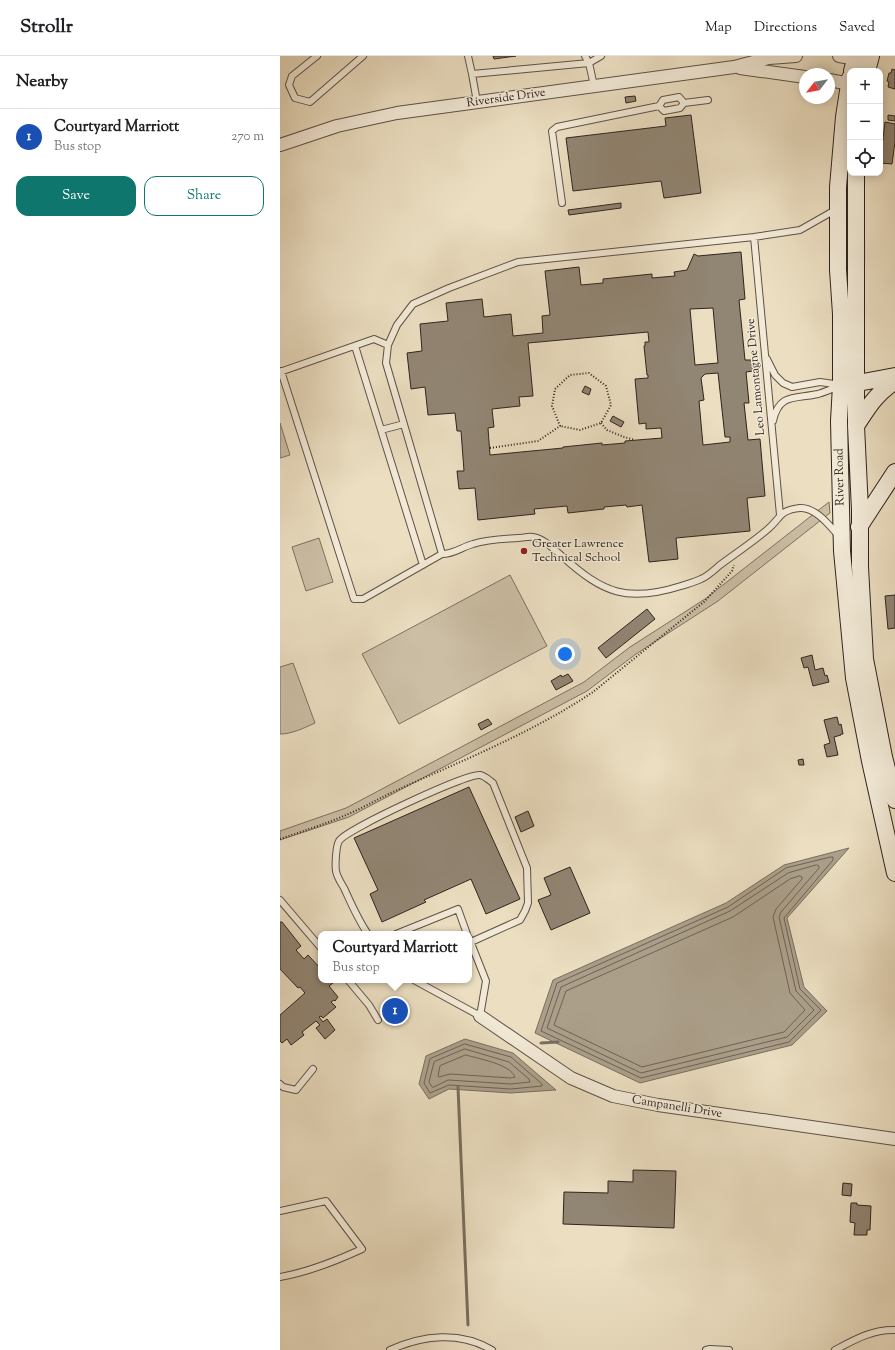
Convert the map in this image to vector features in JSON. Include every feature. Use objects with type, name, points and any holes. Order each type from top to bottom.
[{"type":"main road","name":"River Road","points":[[852,104],[838,187],[838,270],[841,314],[841,385],[839,421],[841,540],[854,678],[870,761],[895,873]]},
{"type":"main road","name":"River Road","points":[[856,176],[856,426],[860,510],[860,567],[865,658],[884,757],[895,800]]},
{"type":"main road","points":[[841,385],[895,376]]},
{"type":"main road","points":[[856,426],[878,394],[895,381]]},
{"type":"main road","points":[[859,527],[895,472]]},
{"type":"street","name":"Riverside Drive","points":[[280,145],[338,126],[397,113],[734,67],[769,58],[796,56]]},
{"type":"street","points":[[839,56],[857,68]]},
{"type":"street","name":"Riverside Drive","points":[[734,67],[799,76]]},
{"type":"street","points":[[835,78],[847,73]]},
{"type":"street","name":"Campanelli Drive","points":[[480,1016],[533,1054],[571,1078],[613,1096],[658,1105],[895,1139]]},
{"type":"lane","points":[[317,56],[292,76],[289,85],[295,98],[310,102],[363,56]]},
{"type":"lane","points":[[468,56],[477,102]]},
{"type":"lane","points":[[585,56],[589,63],[594,86]]},
{"type":"lane","points":[[472,74],[589,63],[601,56]]},
{"type":"lane","points":[[659,106],[662,100],[679,98],[684,103]]},
{"type":"lane","points":[[659,106],[664,111],[680,108],[684,103],[708,100]]},
{"type":"lane","points":[[562,203],[552,131],[557,127],[659,106]]},
{"type":"lane","points":[[442,554],[386,363],[388,345],[397,325],[413,304],[449,288],[518,262],[754,237],[800,230],[838,208]]},
{"type":"lane","name":"Leo Lamontagne Drive","points":[[754,237],[780,515]]},
{"type":"lane","points":[[388,345],[374,339],[280,371],[354,599],[363,599],[442,554],[449,554],[472,544],[489,540],[533,537],[543,541],[578,571],[604,588],[619,593],[636,595],[660,592],[680,587],[701,579],[770,527],[780,515],[800,508],[807,509],[821,517],[831,526],[841,540]]},
{"type":"lane","points":[[355,346],[423,565]]},
{"type":"lane","points":[[764,352],[775,375],[783,383],[792,387],[820,382],[841,385]]},
{"type":"lane","points":[[772,426],[775,411],[780,404],[786,400],[818,394],[841,385]]},
{"type":"lane","points":[[381,430],[404,424]]},
{"type":"lane","points":[[366,931],[361,924],[336,872],[336,856],[339,841],[346,834],[387,813],[463,779],[479,775],[486,777],[493,783],[527,868],[528,902],[520,920],[472,939]]},
{"type":"lane","points":[[280,900],[318,944]]},
{"type":"lane","points":[[404,931],[458,910],[467,931]]},
{"type":"lane","points":[[420,983],[480,1016],[486,981],[472,945]]},
{"type":"lane","points":[[351,983],[369,1005],[378,1020]]},
{"type":"lane","points":[[280,1084],[283,1087],[296,1090],[313,1069]]},
{"type":"lane","points":[[280,1211],[326,1201],[362,1248],[332,1263],[299,1274],[280,1277]]},
{"type":"lane","points":[[835,1350],[873,1332],[895,1330]]},
{"type":"lane","points":[[390,1350],[420,1340],[442,1336],[463,1338],[483,1344],[492,1350]]},
{"type":"lane","points":[[706,1350],[729,1350]]},
{"type":"path","points":[[490,448],[538,441],[560,426],[580,430],[601,423],[611,405],[606,386],[589,373],[570,375],[555,389],[552,406],[560,426]]},
{"type":"path","points":[[601,423],[607,430],[635,440]]},
{"type":"path","points":[[280,839],[357,810],[540,723],[577,703],[609,680],[705,601],[732,571],[736,554]]},
{"type":"shaded area","points":[[280,423],[290,455],[280,458]]},
{"type":"shaded area","points":[[829,502],[830,513],[718,601],[636,654],[587,691],[349,817],[280,840],[280,831],[346,808],[584,682],[630,647],[705,599]]},
{"type":"shaded area","points":[[319,538],[333,582],[306,591],[292,547]]},
{"type":"shaded area","points":[[510,575],[547,646],[399,724],[362,654]]},
{"type":"shaded area","points":[[293,663],[315,723],[293,732],[280,734],[280,667]]},
{"type":"water","points":[[849,848],[787,918],[804,987],[827,1011],[792,1045],[640,1083],[535,1033],[553,980],[726,903],[784,865]]},
{"type":"water","points":[[465,1039],[513,1053],[556,1090],[511,1093],[449,1089],[429,1099],[419,1084],[426,1056]]},
{"type":"building","points":[[493,56],[516,56],[494,59]]},
{"type":"building","points":[[892,69],[895,70],[895,89],[888,87],[889,82],[887,81],[889,73],[891,73]]},
{"type":"building","points":[[635,96],[636,101],[626,103],[625,97]]},
{"type":"building","points":[[691,115],[701,193],[664,198],[661,181],[573,191],[566,138],[666,126],[665,118]]},
{"type":"building","points":[[888,115],[895,116],[895,121],[888,120]]},
{"type":"building","points":[[885,122],[895,124],[895,142],[892,164],[883,163],[883,138]]},
{"type":"building","points":[[621,203],[621,208],[569,215],[568,210]]},
{"type":"building","points":[[741,252],[745,299],[739,300],[745,360],[751,360],[753,371],[746,372],[749,403],[744,403],[748,440],[760,439],[765,496],[747,498],[750,531],[676,538],[678,559],[649,562],[642,505],[627,507],[626,505],[604,507],[604,509],[568,513],[567,506],[534,509],[535,514],[478,520],[475,488],[459,489],[457,471],[464,471],[461,431],[457,431],[455,413],[428,415],[425,387],[411,389],[407,353],[422,351],[420,324],[448,321],[446,303],[482,299],[484,317],[511,314],[513,336],[543,333],[542,316],[550,315],[545,271],[579,267],[581,285],[603,283],[603,279],[652,274],[652,278],[675,276],[674,272],[687,270],[694,254],[698,256]],"holes":[[[713,308],[718,363],[695,365],[690,309]],[[648,332],[649,342],[645,342],[644,346],[648,378],[635,379],[639,424],[646,423],[646,429],[661,428],[662,438],[625,441],[625,443],[602,445],[602,443],[490,455],[488,428],[494,427],[492,409],[520,406],[519,397],[533,396],[528,343]],[[718,373],[725,437],[730,437],[730,442],[703,445],[699,401],[704,400],[701,378],[705,374]]]},
{"type":"building","points":[[585,386],[591,389],[589,395],[582,392]]},
{"type":"building","points":[[613,416],[624,422],[621,427],[610,421]]},
{"type":"building","points":[[895,595],[895,628],[888,629],[885,596]]},
{"type":"building","points":[[647,609],[655,619],[606,658],[598,648]]},
{"type":"building","points":[[812,655],[815,670],[823,668],[825,676],[827,675],[829,682],[813,686],[808,667],[804,668],[801,658]]},
{"type":"building","points":[[568,674],[573,681],[556,690],[551,681],[561,675],[562,677]]},
{"type":"building","points":[[837,717],[839,725],[841,724],[843,734],[834,737],[838,755],[827,757],[824,745],[830,743],[824,720]]},
{"type":"building","points":[[488,719],[492,724],[481,730],[478,724]]},
{"type":"building","points":[[803,759],[804,765],[799,765],[798,760]]},
{"type":"building","points":[[469,787],[520,899],[486,914],[471,879],[424,900],[426,902],[382,922],[370,894],[378,890],[354,838]]},
{"type":"building","points":[[528,811],[534,826],[521,832],[515,817]]},
{"type":"building","points":[[570,867],[590,913],[551,930],[538,900],[551,895],[544,878]]},
{"type":"building","points":[[280,922],[282,922],[301,946],[296,950],[304,959],[308,955],[318,966],[318,983],[333,983],[329,986],[338,997],[335,1001],[334,1000],[331,1002],[336,1007],[323,1018],[321,1016],[319,1017],[323,1022],[327,1019],[335,1030],[325,1039],[316,1028],[320,1025],[316,1021],[302,1032],[304,1035],[291,1045],[287,1039],[282,1043],[280,1041],[280,1015],[305,993],[300,987],[298,988],[280,969]]},
{"type":"building","points":[[633,1170],[676,1171],[674,1228],[563,1224],[564,1192],[608,1193],[608,1181],[633,1182]]},
{"type":"building","points":[[843,1183],[852,1184],[851,1196],[842,1195]]},
{"type":"building","points":[[851,1203],[871,1206],[870,1230],[867,1230],[867,1235],[854,1235],[855,1223],[850,1222]]},
{"type":"waterway","points":[[541,1043],[558,1042]]},
{"type":"waterway","points":[[458,1087],[468,1325]]},
{"type":"place","name":"Greater Lawrence Technical School","points":[[524,551]]},
{"type":"place","name":"Courtyard Marriott","points":[[395,1011]]}]
